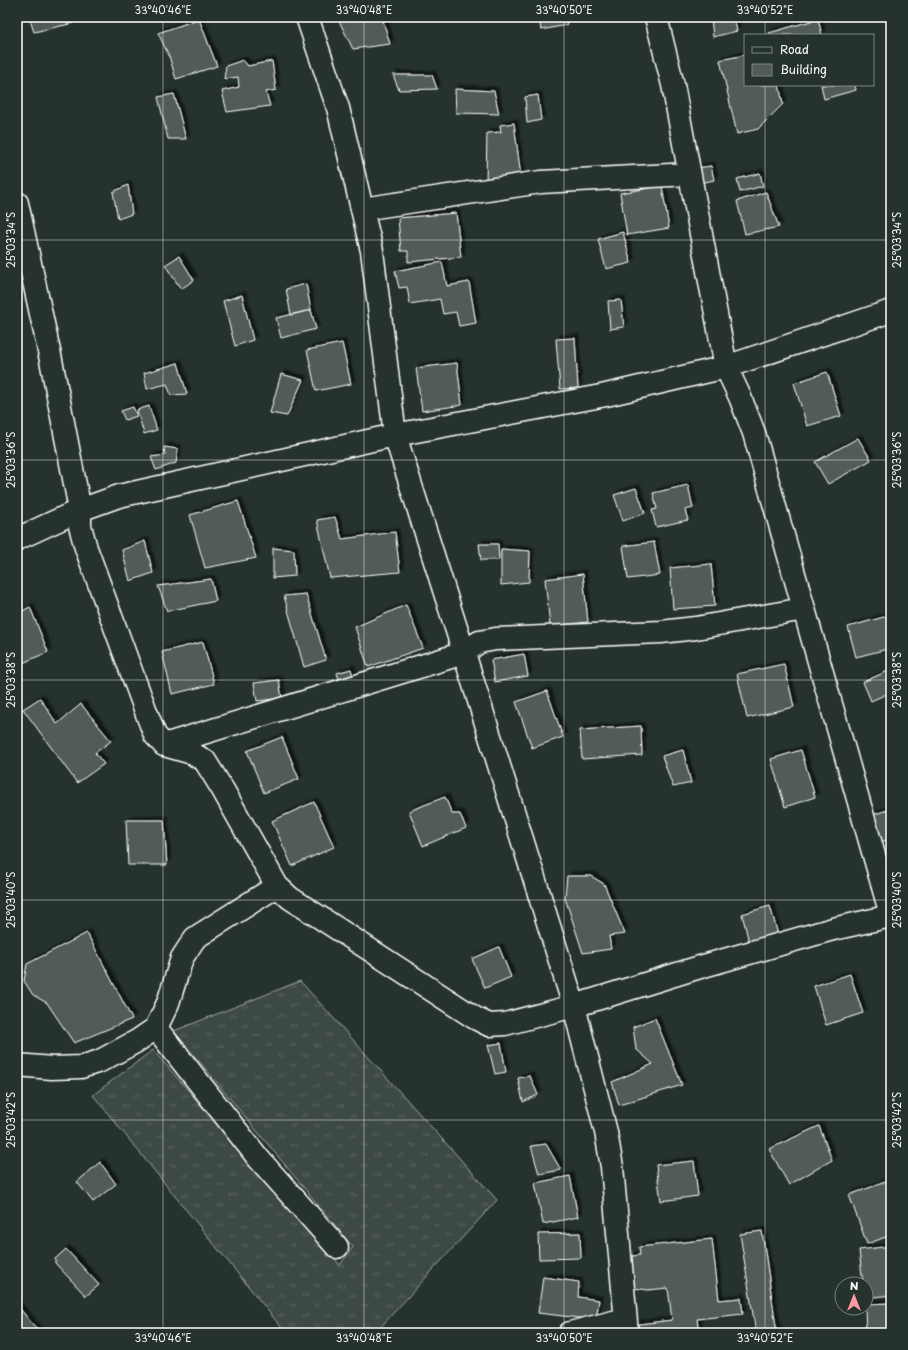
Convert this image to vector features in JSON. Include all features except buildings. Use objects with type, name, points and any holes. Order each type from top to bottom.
[{"type":"street","points":[[307,17],[338,108],[373,258],[395,435],[574,1006],[606,1132],[612,1166],[626,1326],[570,1333]]},
{"type":"street","points":[[17,204],[52,365],[80,510],[80,526],[86,548],[155,736],[164,745],[192,753],[205,761],[277,886],[290,898],[489,1025],[505,1024],[574,1006],[700,967],[833,929],[891,915],[754,433],[726,367],[673,85],[656,17]]},
{"type":"street","points":[[362,209],[542,182],[690,174]]},
{"type":"street","points":[[17,539],[80,510],[118,496],[395,435],[606,395],[726,367],[891,311]]},
{"type":"street","points":[[164,745],[464,653],[479,642],[496,639],[661,632],[696,628],[804,610]]},
{"type":"street","points":[[17,1065],[52,1068],[81,1068],[100,1061],[156,1028],[168,1002],[182,958],[195,938],[277,886]]},
{"type":"street","points":[[156,1028],[259,1159],[336,1247]]},
{"type":"green space","points":[[300,981],[497,1200],[375,1333],[286,1333],[93,1095],[153,1050],[340,1265],[353,1247],[174,1031]]}]
